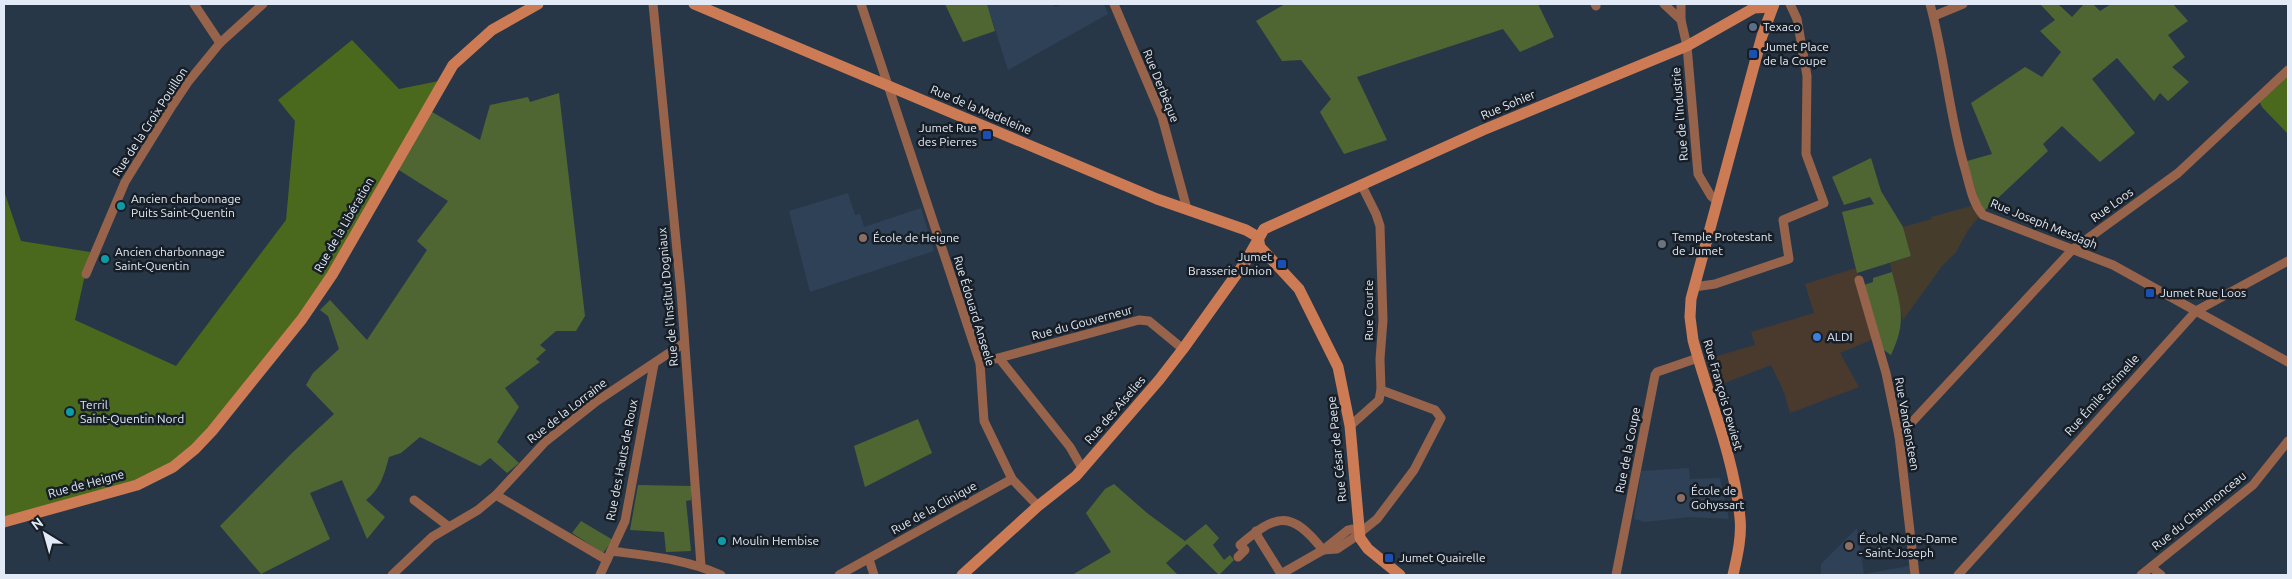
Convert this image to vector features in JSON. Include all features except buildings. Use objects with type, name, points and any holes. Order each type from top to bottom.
[{"type":"street","points":[[194,4],[220,43]]},
{"type":"street","name":"Rue de la Croix Pouillon","points":[[86,274],[129,175],[188,82],[220,43],[263,4]]},
{"type":"street","name":"Rue de la Libération","points":[[173,467],[195,449],[212,431],[314,302],[332,275],[453,65],[492,30],[538,4]]},
{"type":"street","name":"Rue de l'Institut Dogniaux","points":[[653,4],[684,343],[700,566]]},
{"type":"street","name":"Rue de la Madeleine","points":[[694,4],[1157,200],[1246,230],[1258,237]]},
{"type":"street","name":"Rue Édouard Anseele","points":[[861,4],[980,363],[984,421],[1012,479],[1038,506]]},
{"type":"street","name":"Rue Derbèque","points":[[1114,4],[1162,117],[1187,209]]},
{"type":"street","points":[[1664,4],[1681,20]]},
{"type":"street","name":"Rue de l'Industrie","points":[[1682,4],[1681,20],[1687,46],[1698,174],[1711,196],[1717,200]]},
{"type":"street","points":[[1694,287],[1715,284],[1789,259],[1783,220],[1824,203],[1806,154],[1807,76],[1797,19],[1790,4]]},
{"type":"street","name":"Rue Joseph Mesdagh","points":[[1930,4],[1962,159],[1975,205],[1983,215],[2113,265],[2288,362]]},
{"type":"street","points":[[1934,16],[1963,4]]},
{"type":"street","name":"Rue François Dewiest","points":[[1733,575],[1738,550],[1740,520],[1736,493],[1693,340],[1690,317],[1694,287],[1717,200],[1773,5]]},
{"type":"street","name":"Rue Sohier","points":[[1258,237],[1264,229],[1276,222],[1588,86],[1687,46],[1754,8],[1773,5]]},
{"type":"street","name":"Rue Loos","points":[[1899,436],[2072,250],[2178,173],[2288,70]]},
{"type":"street","name":"Rue Courte","points":[[1361,184],[1380,226],[1383,320],[1380,359],[1381,390]]},
{"type":"street","name":"Rue des Aiselies","points":[[962,575],[1038,506],[1070,481],[1082,468],[1159,380],[1183,349],[1246,261],[1258,237]]},
{"type":"street","name":"Rue César de Paepe","points":[[1258,237],[1260,247],[1299,290],[1331,350],[1342,381],[1350,426],[1360,540],[1364,546],[1400,575]]},
{"type":"street","name":"Rue Émile Strimelle","points":[[1958,575],[2196,311],[2288,261]]},
{"type":"street","name":"Rue Vandensteen","points":[[1859,280],[1886,373],[1899,436],[1915,575]]},
{"type":"street","name":"Rue du Gouverneur","points":[[980,363],[1140,320],[1149,321],[1183,349]]},
{"type":"street","name":"Rue de la Lorraine","points":[[392,575],[432,537],[478,510],[496,494],[542,444],[597,402],[684,343]]},
{"type":"street","points":[[999,358],[1070,447],[1082,468]]},
{"type":"street","name":"Rue de la Coupe","points":[[1616,575],[1655,375],[1657,372],[1698,358]]},
{"type":"street","name":"Rue des Hauts de Roux","points":[[600,575],[625,521],[654,364]]},
{"type":"street","points":[[1256,531],[1281,575],[1322,550],[1348,530],[1359,531],[1377,519],[1403,486],[1431,440],[1441,418],[1435,410],[1381,390],[1379,400],[1350,426]]},
{"type":"street","name":"Rue du Chaumonceau","points":[[2141,575],[2253,485],[2288,441]]},
{"type":"street","name":"Rue de Heigne","points":[[4,522],[136,484],[173,467]]},
{"type":"street","name":"Rue de la Clinique","points":[[839,575],[1012,479]]},
{"type":"street","points":[[496,494],[610,555],[679,560],[721,575]]},
{"type":"street","points":[[414,500],[448,526]]},
{"type":"street","points":[[1238,557],[1245,550],[1240,545],[1256,531],[1280,520],[1287,519],[1298,524],[1322,550]]},
{"type":"street","points":[[868,560],[874,575]]},
{"type":"street","points":[[2151,566],[2161,575]]},
{"type":"shaded area","points":[[987,4],[1053,4],[1055,7],[1064,4],[1104,4],[1108,14],[1008,70]]},
{"type":"shaded area","name":"École de Heigne","points":[[848,193],[855,215],[860,214],[864,227],[921,208],[934,251],[810,292],[789,211]]},
{"type":"shaded area","points":[[1975,205],[1982,213],[1968,230],[1956,252],[1942,266],[1903,320],[1890,263],[1911,256],[1903,227]]},
{"type":"shaded area","points":[[1856,268],[1876,338],[1840,353],[1859,387],[1790,413],[1784,392],[1771,365],[1712,388],[1707,359],[1755,345],[1751,332],[1814,313],[1805,284]]},
{"type":"shaded area","name":"École de Gohyssart","points":[[1689,468],[1690,479],[1720,478],[1729,519],[1689,517],[1645,522],[1634,519],[1641,471]]},
{"type":"shaded area","name":"École Notre-Dame - Saint-Joseph","points":[[1857,528],[1864,574],[1914,565],[1915,575],[1821,575],[1821,564]]},
{"type":"green space","points":[[945,4],[987,4],[995,31],[963,42]]},
{"type":"green space","points":[[1285,4],[1538,4],[1554,37],[1520,52],[1503,29],[1357,77],[1387,140],[1344,154],[1320,112],[1331,99],[1301,60],[1282,61],[1256,21]]},
{"type":"green space","points":[[2040,4],[2058,4],[2072,17],[2084,4],[2093,4],[2100,11],[2111,4],[2173,4],[2188,21],[2168,35],[2185,57],[2172,67],[2189,82],[2168,101],[2160,93],[2154,101],[2117,58],[2092,79],[2135,133],[2100,162],[2062,126],[2043,144],[2048,151],[1982,213],[1967,161],[1992,154],[1971,103],[2025,67],[2042,77],[2061,52],[2040,31],[2055,20]]},
{"type":"green space","points":[[352,40],[399,89],[444,80],[332,275],[212,431],[159,475],[4,522],[4,191],[21,241],[90,252],[75,320],[176,366],[286,220],[295,121],[278,100]]},
{"type":"green space","points":[[2288,67],[2288,134],[2262,107],[2258,98]]},
{"type":"green space","points":[[559,93],[585,316],[576,331],[556,331],[540,345],[546,350],[536,359],[540,362],[505,388],[519,407],[497,442],[519,463],[507,473],[490,458],[480,466],[420,437],[401,453],[389,457],[379,486],[366,500],[385,517],[367,539],[342,480],[310,493],[330,539],[261,574],[220,526],[293,452],[334,414],[306,385],[313,373],[339,349],[328,316],[320,310],[330,300],[367,340],[427,250],[417,241],[448,201],[394,167],[427,109],[480,140],[490,105],[528,97],[530,102]]},
{"type":"green space","points":[[1871,158],[1881,191],[1903,227],[1911,256],[1857,273],[1842,212],[1874,204],[1870,197],[1844,205],[1832,177]]},
{"type":"green space","points":[[1892,272],[1900,305],[1901,323],[1891,355],[1878,346],[1861,286],[1873,282],[1873,278]]},
{"type":"green space","points":[[918,419],[932,453],[865,487],[854,446]]},
{"type":"green space","points":[[1114,484],[1147,513],[1185,541],[1206,524],[1219,538],[1213,545],[1224,560],[1230,555],[1234,560],[1219,575],[1187,544],[1166,563],[1178,575],[1072,575],[1111,552],[1086,513],[1105,489]]},
{"type":"green space","points":[[638,485],[692,486],[691,500],[686,501],[691,551],[666,552],[664,532],[630,530]]},
{"type":"green space","points":[[581,521],[613,540],[603,553],[572,533]]},
{"type":"place","name":"Texaco","points":[[1753,27]]},
{"type":"place","name":"Jumet Place de la Coupe","points":[[1753,54]]},
{"type":"place","name":"Jumet Rue des Pierres","points":[[987,135]]},
{"type":"place","name":"Ancien charbonnage Puits Saint-Quentin","points":[[121,206]]},
{"type":"place","name":"École de Heigne","points":[[863,238]]},
{"type":"place","name":"Temple Protestant de Jumet","points":[[1662,244]]},
{"type":"place","name":"Ancien charbonnage Saint-Quentin","points":[[105,259]]},
{"type":"place","name":"Jumet Brasserie Union","points":[[1282,264]]},
{"type":"place","name":"Jumet Rue Loos","points":[[2150,293]]},
{"type":"place","name":"ALDI","points":[[1817,337]]},
{"type":"place","name":"Terril Saint-Quentin Nord","points":[[70,412]]},
{"type":"place","name":"École de Gohyssart","points":[[1681,498]]},
{"type":"place","name":"Moulin Hembise","points":[[722,541]]},
{"type":"place","name":"École Notre-Dame - Saint-Joseph","points":[[1849,546]]},
{"type":"place","name":"Jumet Quairelle","points":[[1389,558]]}]
